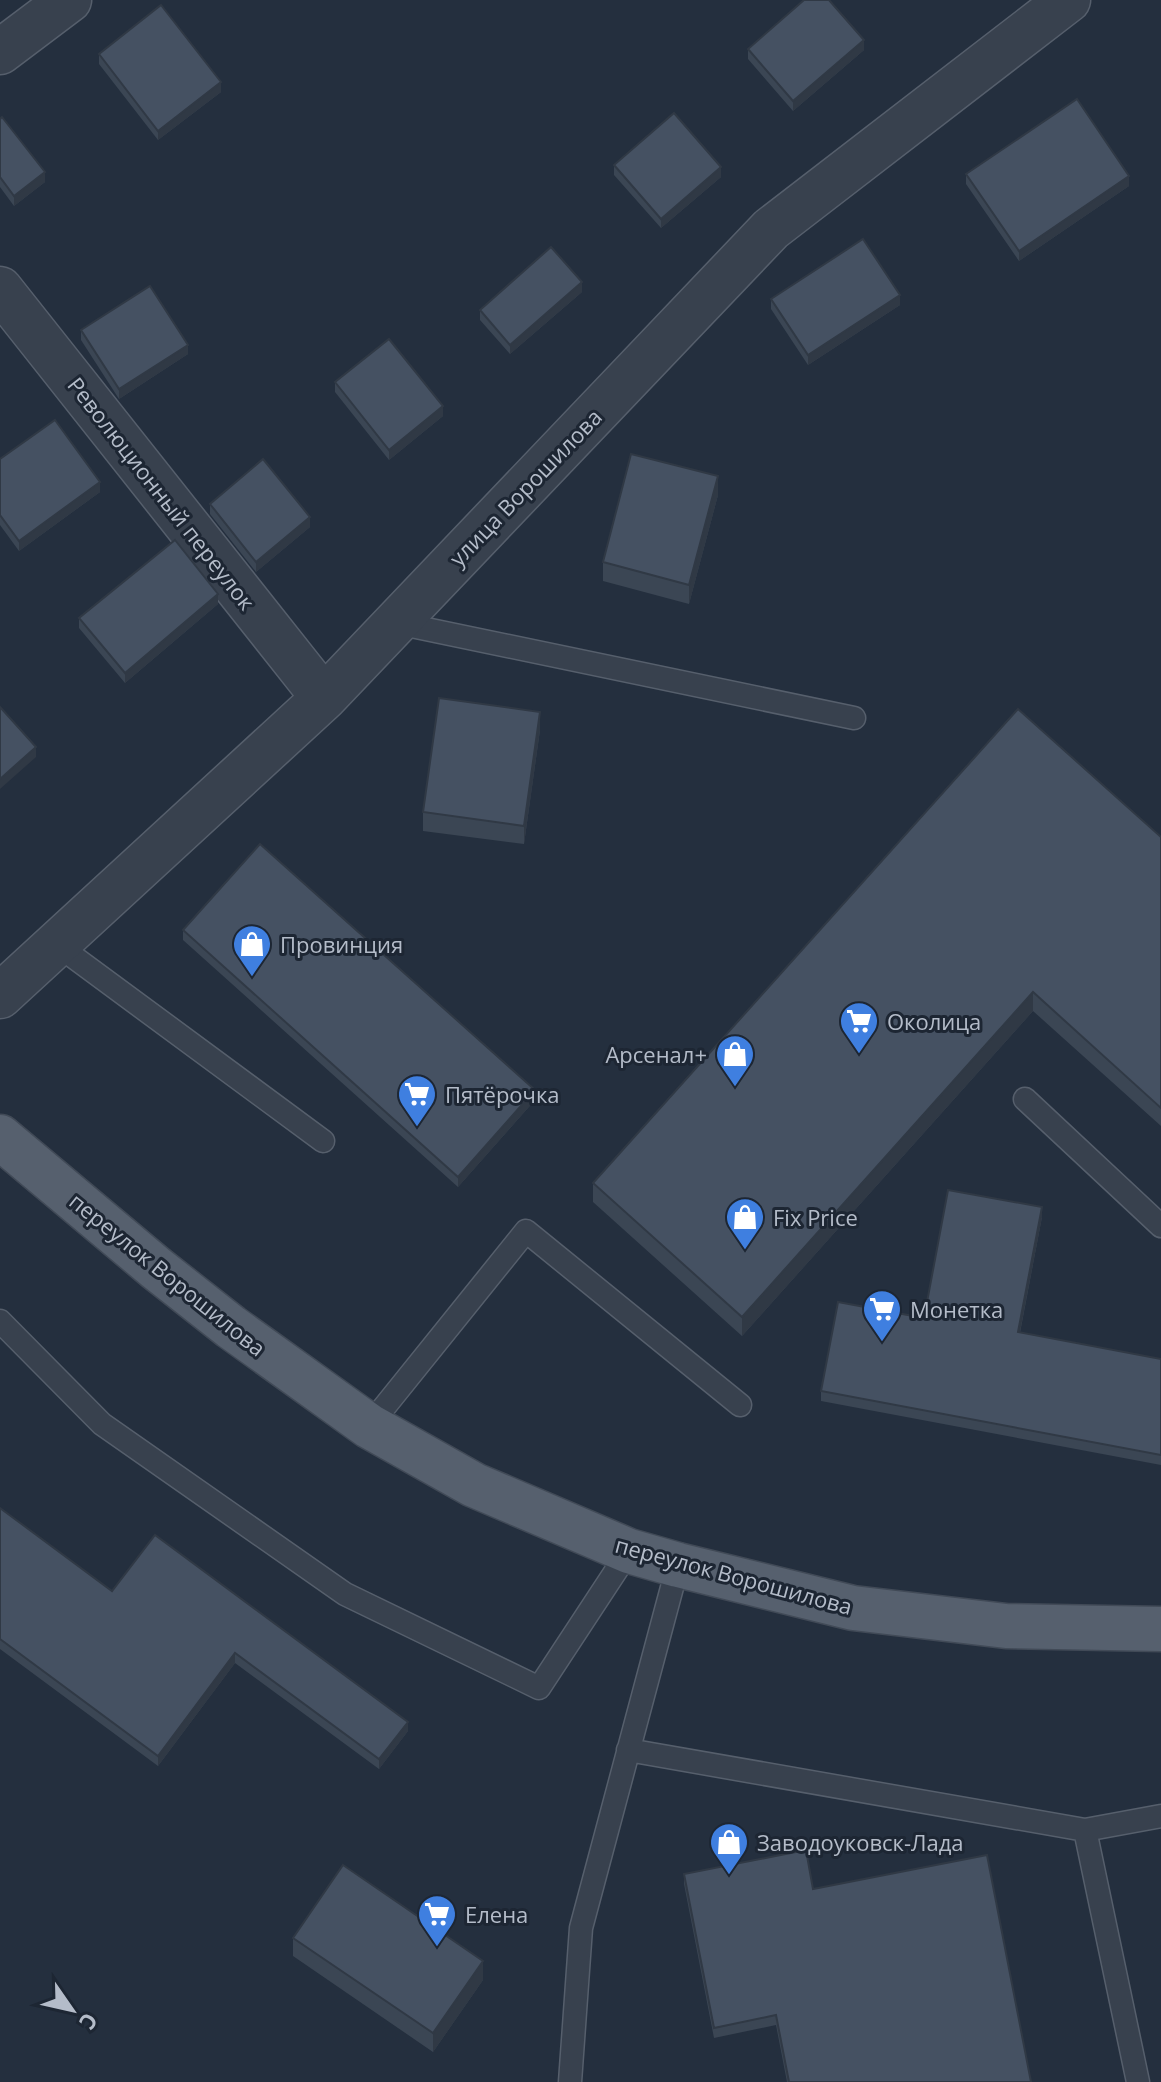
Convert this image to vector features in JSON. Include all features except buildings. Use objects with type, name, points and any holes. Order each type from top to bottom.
[{"type":"main road","name":"переулок Ворошилова","points":[[0,1137],[231,1327],[369,1426],[474,1485],[629,1551],[853,1608],[1006,1626],[1161,1629]]},
{"type":"street","points":[[0,52],[69,0]]},
{"type":"street","name":"улица Ворошилова","points":[[0,996],[324,698],[771,229],[1068,0]]},
{"type":"street","name":"Революционный переулок","points":[[0,289],[324,698]]},
{"type":"lane","points":[[397,623],[854,718]]},
{"type":"lane","points":[[56,944],[323,1141]]},
{"type":"lane","points":[[1025,1099],[1161,1226]]},
{"type":"lane","points":[[369,1426],[526,1231],[740,1405]]},
{"type":"lane","points":[[0,1321],[102,1424],[345,1594],[539,1688],[629,1551]]},
{"type":"lane","points":[[570,2082],[581,1928],[678,1565]]},
{"type":"lane","points":[[628,1750],[1085,1830],[1161,1816]]},
{"type":"lane","points":[[1085,1830],[1138,2082]]},
{"type":"place","name":"Провинция","points":[[252,978]]},
{"type":"place","name":"Околица","points":[[859,1055]]},
{"type":"place","name":"Арсенал+","points":[[735,1088]]},
{"type":"place","name":"Пятёрочка","points":[[417,1128]]},
{"type":"place","name":"Fix Price","points":[[745,1251]]},
{"type":"place","name":"Монетка","points":[[882,1343]]},
{"type":"place","name":"Заводоуковск-Лада","points":[[729,1876]]},
{"type":"place","name":"Елена","points":[[437,1948]]}]
